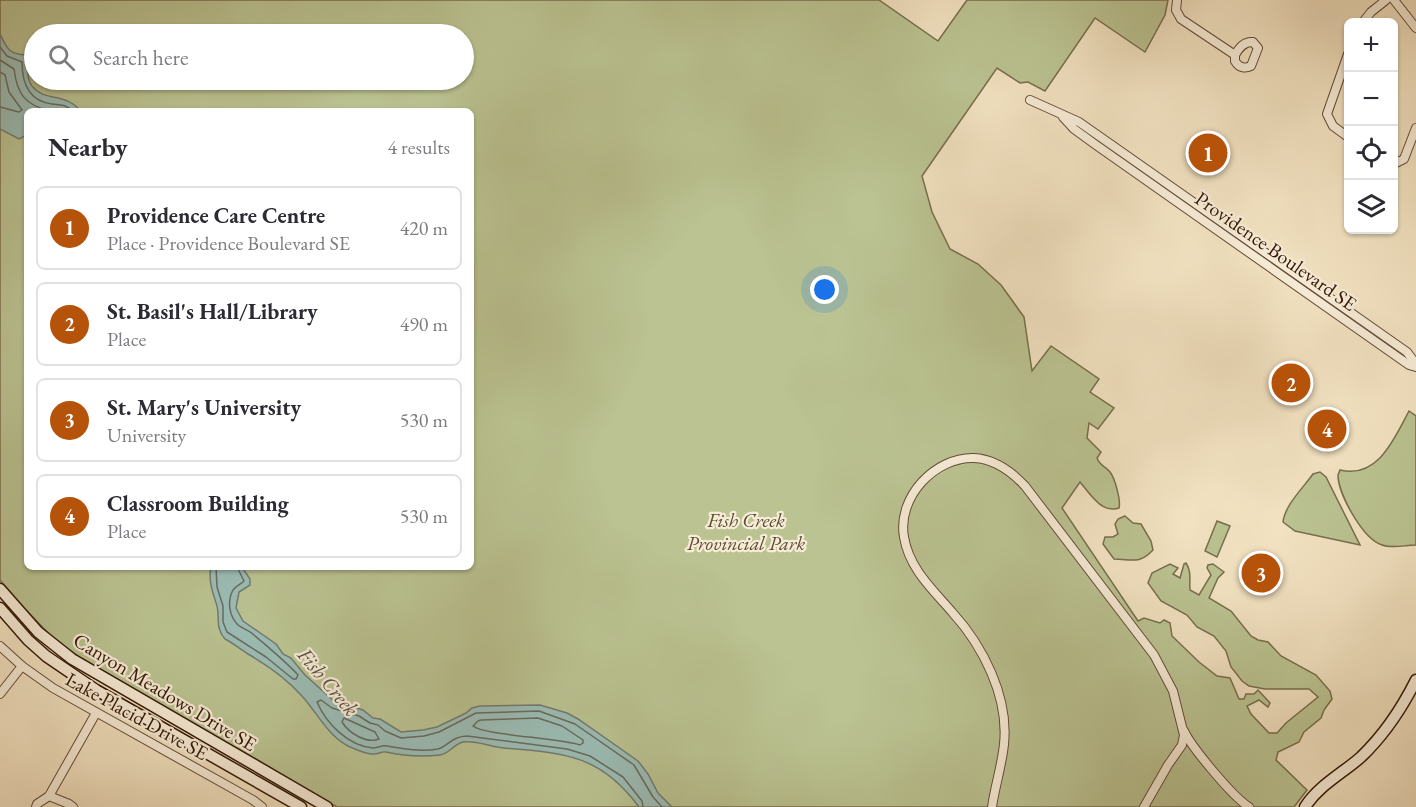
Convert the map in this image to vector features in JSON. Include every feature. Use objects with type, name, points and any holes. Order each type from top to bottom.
[{"type":"main road","name":"Canyon Meadows Drive SE","points":[[0,589],[38,632],[72,659],[327,807]]},
{"type":"main road","name":"Canyon Meadows Drive SE","points":[[0,608],[28,640],[46,656],[88,685],[301,807]]},
{"type":"main road","points":[[1305,807],[1318,791],[1375,742],[1398,713],[1416,680]]},
{"type":"street","points":[[1177,0],[1176,10],[1181,19],[1235,55]]},
{"type":"street","points":[[1366,18],[1386,0]]},
{"type":"street","points":[[1394,0],[1416,28]]},
{"type":"street","points":[[1344,65],[1327,114],[1333,126],[1344,134]]},
{"type":"street","name":"Providence Boulevard SE","points":[[1030,100],[1062,116],[1074,129],[1096,145],[1409,365],[1416,366]]},
{"type":"street","points":[[1398,162],[1404,159],[1416,128]]},
{"type":"street","points":[[992,807],[1005,734],[1002,710],[994,682],[985,658],[970,633],[915,568],[903,536],[905,515],[913,494],[925,478],[947,465],[969,459],[994,462],[1011,472],[1025,486],[1155,655],[1173,691],[1184,731],[1191,743],[1235,796],[1249,807]]},
{"type":"street","name":"Lake Placid Drive SE","points":[[0,646],[22,666],[53,688],[262,807]]},
{"type":"street","points":[[0,694],[22,666]]},
{"type":"street","points":[[36,807],[49,796],[96,713]]},
{"type":"street","points":[[1144,807],[1182,745],[1184,731]]},
{"type":"street","points":[[1173,758],[1180,751],[1186,750],[1203,757]]},
{"type":"street","points":[[49,796],[73,807]]},
{"type":"green space","name":"Fish Creek Provincial Park","points":[[0,0],[879,0],[938,41],[967,0],[1168,0],[1165,15],[1145,52],[1095,18],[1045,91],[1028,82],[1020,83],[997,68],[922,176],[932,212],[950,249],[978,264],[1001,285],[1024,317],[1032,371],[1051,346],[1099,379],[1090,392],[1114,408],[1098,429],[1089,423],[1087,438],[1101,452],[1097,458],[1098,461],[1112,475],[1116,484],[1119,508],[1102,506],[1080,482],[1062,508],[1138,621],[1144,618],[1160,623],[1164,620],[1170,623],[1172,636],[1199,662],[1217,676],[1230,678],[1239,699],[1244,699],[1246,694],[1254,694],[1258,690],[1270,703],[1268,707],[1259,700],[1247,706],[1251,714],[1269,733],[1277,733],[1318,697],[1309,689],[1265,689],[1249,686],[1231,667],[1226,651],[1214,636],[1197,627],[1187,615],[1161,601],[1148,583],[1152,573],[1170,564],[1178,568],[1173,574],[1180,578],[1186,563],[1190,573],[1190,590],[1199,595],[1211,575],[1207,568],[1208,565],[1213,564],[1224,572],[1218,578],[1209,598],[1231,611],[1251,636],[1268,642],[1281,656],[1316,675],[1330,691],[1332,699],[1321,718],[1304,732],[1299,742],[1278,752],[1276,760],[1307,790],[1294,807],[337,807],[96,669],[53,638],[0,580]]},
{"type":"green space","points":[[1409,411],[1416,416],[1416,545],[1386,546],[1367,534],[1353,515],[1342,493],[1338,475],[1340,470],[1365,469],[1375,463],[1391,444]]},
{"type":"green space","points":[[1320,472],[1326,477],[1360,545],[1295,531],[1283,522],[1287,509],[1295,497],[1313,474]]},
{"type":"green space","points":[[1125,516],[1133,523],[1141,524],[1151,541],[1153,550],[1143,558],[1114,559],[1103,544],[1105,537],[1118,534],[1115,524],[1118,519]]},
{"type":"green space","points":[[1217,521],[1230,526],[1217,557],[1205,551]]},
{"type":"water","points":[[0,34],[9,50],[24,55],[24,90],[36,90],[68,101],[78,108],[24,108],[24,136],[19,139],[0,129]]},
{"type":"water","points":[[210,570],[244,570],[250,579],[250,585],[239,592],[236,608],[243,621],[276,644],[283,654],[291,658],[305,675],[335,702],[363,710],[373,718],[380,719],[401,732],[437,727],[480,706],[540,705],[567,713],[638,761],[658,793],[672,807],[639,807],[610,776],[595,766],[563,755],[468,742],[460,743],[443,754],[426,756],[384,752],[371,754],[346,745],[331,733],[289,683],[269,667],[225,639],[219,627]]},
{"type":"place","name":"Providence Care Centre","points":[[1208,153]]},
{"type":"place","name":"St. Basil's Hall/Library","points":[[1291,383]]},
{"type":"place","name":"Classroom Building","points":[[1327,429]]},
{"type":"place","name":"St. Mary's University","points":[[1261,573]]},
{"type":"water label","name":"Fish Creek","points":[[328,682]]}]
